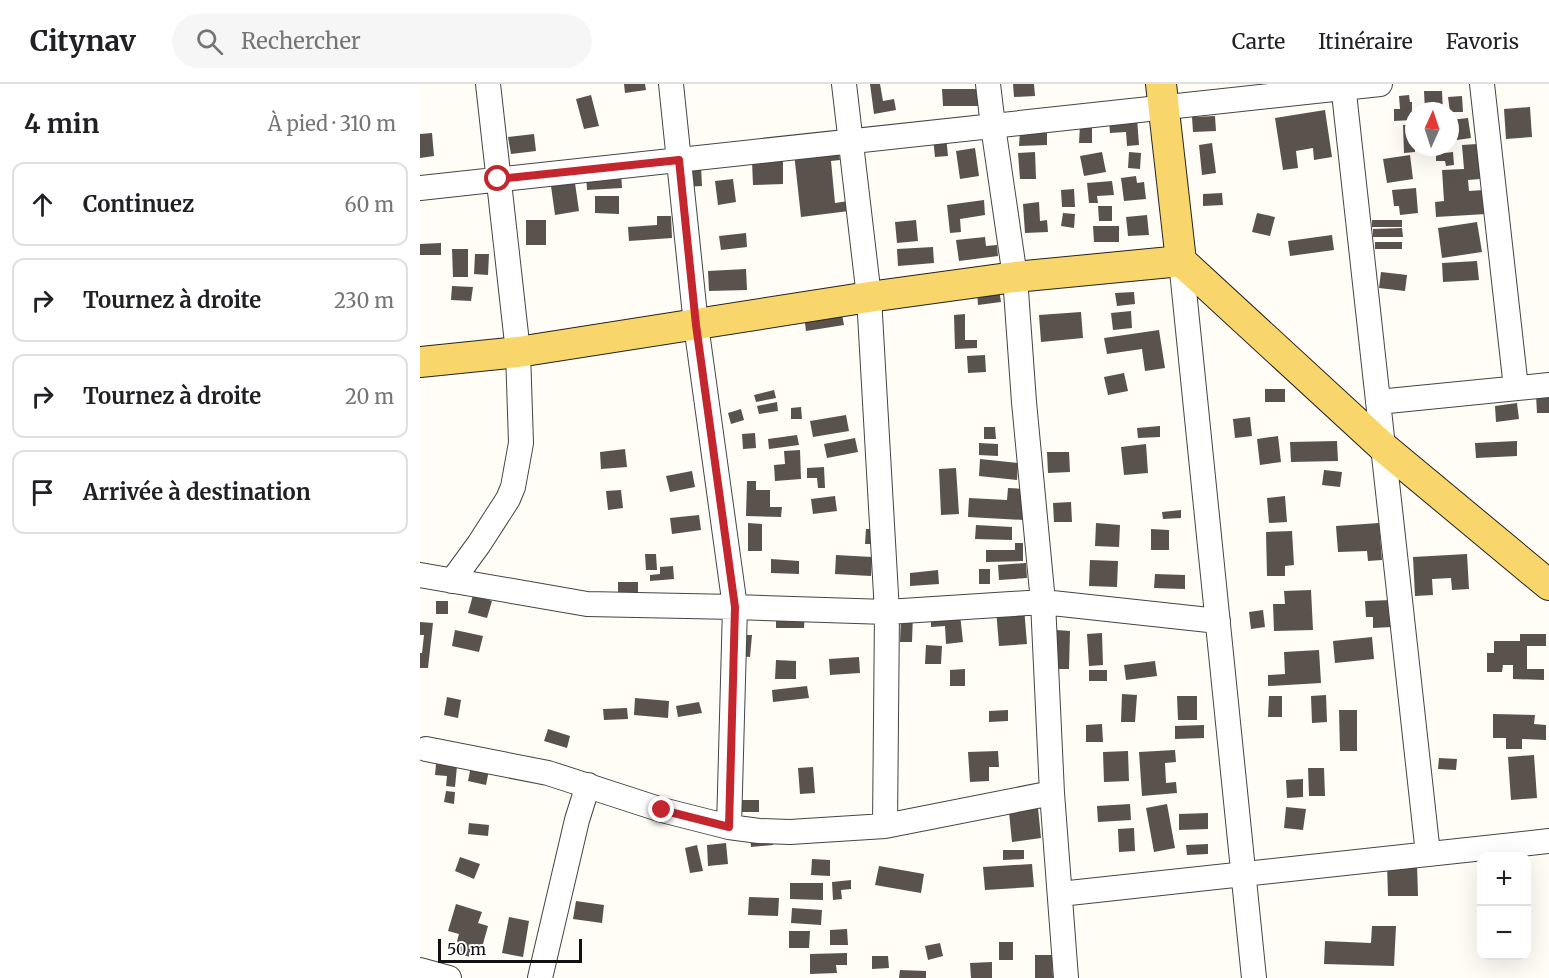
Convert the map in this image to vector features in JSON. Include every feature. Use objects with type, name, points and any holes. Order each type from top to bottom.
[{"type":"main road","points":[[1163,96],[1181,261],[1383,447],[1549,585]]},
{"type":"main road","points":[[420,362],[518,352],[869,297],[1015,277],[1181,261]]},
{"type":"street","points":[[452,581],[508,500],[513,487],[521,443],[518,352],[488,84]]},
{"type":"street","points":[[671,84],[696,325],[735,607],[729,827]]},
{"type":"street","points":[[844,84],[869,297],[887,612],[885,826]]},
{"type":"street","points":[[988,84],[1015,277],[1043,602],[1052,793],[1066,978]]},
{"type":"street","points":[[420,188],[993,126],[1163,96],[1380,84]]},
{"type":"street","points":[[1482,84],[1516,388]]},
{"type":"street","points":[[1343,86],[1428,854]]},
{"type":"street","points":[[1181,261],[1254,978]]},
{"type":"street","points":[[1378,402],[1549,385]]},
{"type":"street","points":[[420,575],[587,604],[887,612],[1043,602],[1218,621]]},
{"type":"street","points":[[426,749],[548,773],[662,810],[729,827],[759,831],[790,832],[885,826],[1052,793]]},
{"type":"street","points":[[540,978],[577,820],[588,785]]},
{"type":"street","points":[[1060,894],[1549,842]]},
{"type":"street","points":[[420,970],[449,978]]},
{"type":"building","points":[[624,84],[645,84],[646,90],[625,93]]},
{"type":"building","points":[[870,84],[880,84],[883,101],[894,99],[896,110],[874,114]]},
{"type":"building","points":[[1013,84],[1034,84],[1035,96],[1014,97]]},
{"type":"building","points":[[942,89],[980,89],[980,106],[943,106]]},
{"type":"building","points":[[1424,91],[1442,91],[1443,102],[1425,102]]},
{"type":"building","points":[[591,95],[599,126],[584,129],[576,99]]},
{"type":"building","points":[[1409,95],[1410,102],[1405,102],[1405,120],[1394,121],[1394,109],[1400,109],[1399,96]]},
{"type":"building","points":[[1462,96],[1463,112],[1459,112],[1459,102],[1449,102],[1448,97]]},
{"type":"building","points":[[1530,107],[1532,137],[1506,139],[1504,109]]},
{"type":"building","points":[[1325,110],[1332,157],[1314,160],[1313,148],[1296,151],[1298,168],[1283,170],[1275,118]]},
{"type":"building","points":[[1215,116],[1216,131],[1193,132],[1192,117]]},
{"type":"building","points":[[1137,118],[1139,145],[1127,146],[1126,132],[1110,133],[1109,120]]},
{"type":"building","points":[[1468,118],[1471,138],[1459,140],[1459,119]]},
{"type":"building","points":[[1080,125],[1092,126],[1092,143],[1079,143]]},
{"type":"building","points":[[1403,125],[1405,125],[1405,153]]},
{"type":"building","points":[[1020,131],[1047,131],[1047,145],[1019,146]]},
{"type":"building","points":[[432,133],[434,156],[420,158],[420,134]]},
{"type":"building","points":[[534,134],[536,151],[511,154],[508,137]]},
{"type":"building","points":[[946,136],[948,156],[935,157],[933,138]]},
{"type":"building","points":[[1212,143],[1216,173],[1202,175],[1199,145]]},
{"type":"building","points":[[1477,144],[1480,179],[1468,180],[1469,191],[1484,190],[1486,214],[1436,217],[1435,202],[1444,201],[1442,170],[1464,169],[1462,145]]},
{"type":"building","points":[[838,148],[840,160],[831,161],[835,203],[848,201],[849,211],[801,217],[794,153]]},
{"type":"building","points":[[975,148],[979,176],[960,179],[956,151]]},
{"type":"building","points":[[1035,152],[1036,179],[1020,179],[1018,153]]},
{"type":"building","points":[[1102,152],[1106,172],[1084,176],[1080,156]]},
{"type":"building","points":[[1129,152],[1141,153],[1140,169],[1128,168]]},
{"type":"building","points":[[1410,156],[1413,179],[1387,183],[1383,159]]},
{"type":"building","points":[[1436,156],[1453,156],[1454,165],[1446,166],[1445,161],[1436,161]]},
{"type":"building","points":[[783,160],[783,184],[753,185],[752,161]]},
{"type":"building","points":[[701,166],[702,186],[683,187],[682,167]]},
{"type":"building","points":[[621,173],[622,188],[587,190],[586,175]]},
{"type":"building","points":[[1136,176],[1137,183],[1144,182],[1146,199],[1124,201],[1121,178]]},
{"type":"building","points":[[733,179],[736,202],[718,205],[715,181]]},
{"type":"building","points":[[1112,181],[1114,195],[1097,196],[1098,203],[1089,203],[1087,183]]},
{"type":"building","points":[[575,183],[579,211],[555,215],[551,186]]},
{"type":"building","points":[[1416,188],[1418,213],[1400,215],[1399,206],[1394,206],[1392,190]]},
{"type":"building","points":[[1074,189],[1075,207],[1062,207],[1061,190]]},
{"type":"building","points":[[1222,193],[1223,205],[1203,206],[1203,194]]},
{"type":"building","points":[[595,196],[619,196],[619,214],[595,213]]},
{"type":"building","points":[[984,200],[985,215],[960,219],[961,232],[950,233],[947,205]]},
{"type":"building","points":[[1039,202],[1040,221],[1047,220],[1048,232],[1025,233],[1023,204]]},
{"type":"building","points":[[1098,206],[1112,206],[1112,221],[1099,221]]},
{"type":"building","points":[[1063,213],[1075,214],[1074,228],[1061,226]]},
{"type":"building","points":[[1257,213],[1275,217],[1270,236],[1252,232]]},
{"type":"building","points":[[1147,215],[1149,235],[1128,236],[1126,217]]},
{"type":"building","points":[[657,216],[671,216],[672,238],[629,241],[628,227],[657,225]]},
{"type":"building","points":[[526,220],[546,220],[546,245],[526,245]]},
{"type":"building","points":[[916,220],[918,241],[897,243],[895,222]]},
{"type":"building","points":[[1372,220],[1402,220],[1402,227],[1372,227]]},
{"type":"building","points":[[1477,222],[1482,252],[1442,258],[1438,228]]},
{"type":"building","points":[[1093,226],[1119,226],[1119,242],[1094,242]]},
{"type":"building","points":[[1402,228],[1403,237],[1373,237],[1373,229]]},
{"type":"building","points":[[746,233],[747,247],[721,250],[719,236]]},
{"type":"building","points":[[1332,235],[1334,250],[1290,256],[1288,241]]},
{"type":"building","points":[[985,237],[986,246],[997,245],[998,256],[959,261],[956,240]]},
{"type":"building","points":[[1375,242],[1402,242],[1402,249],[1375,249]]},
{"type":"building","points":[[441,243],[441,255],[420,255],[420,244]]},
{"type":"building","points":[[933,247],[934,263],[898,266],[897,249]]},
{"type":"building","points":[[452,249],[468,249],[468,277],[453,277]]},
{"type":"building","points":[[475,254],[489,254],[488,275],[474,274]]},
{"type":"building","points":[[1477,261],[1479,280],[1443,282],[1442,263]]},
{"type":"building","points":[[746,269],[747,290],[709,291],[708,271]]},
{"type":"building","points":[[1381,272],[1407,275],[1405,291],[1379,288]]},
{"type":"building","points":[[452,286],[473,287],[471,301],[451,300]]},
{"type":"building","points":[[999,289],[1001,302],[978,305],[977,292]]},
{"type":"building","points":[[1134,292],[1135,304],[1117,306],[1115,293]]},
{"type":"building","points":[[841,309],[844,325],[806,331],[804,315]]},
{"type":"building","points":[[1131,311],[1132,328],[1113,330],[1111,313]]},
{"type":"building","points":[[1081,312],[1083,338],[1041,342],[1039,315]]},
{"type":"building","points":[[965,314],[965,340],[977,340],[977,348],[955,349],[954,315]]},
{"type":"building","points":[[1159,330],[1165,368],[1145,371],[1142,349],[1107,354],[1104,338]]},
{"type":"building","points":[[985,355],[986,372],[968,373],[967,356]]},
{"type":"building","points":[[1124,373],[1128,391],[1108,395],[1104,377]]},
{"type":"building","points":[[1265,389],[1285,389],[1285,402],[1265,402]]},
{"type":"building","points":[[774,390],[776,398],[756,402],[754,395]]},
{"type":"building","points":[[1549,394],[1549,413],[1537,413],[1536,395]]},
{"type":"building","points":[[777,402],[778,411],[759,414],[757,406]]},
{"type":"building","points":[[1517,403],[1519,419],[1496,422],[1495,406]]},
{"type":"building","points":[[801,407],[802,419],[791,419],[791,408]]},
{"type":"building","points":[[741,409],[744,420],[731,424],[728,413]]},
{"type":"building","points":[[846,415],[849,431],[813,437],[810,421]]},
{"type":"building","points":[[1250,417],[1252,436],[1235,438],[1233,419]]},
{"type":"building","points":[[1160,426],[1160,437],[1138,438],[1137,428]]},
{"type":"building","points":[[984,427],[995,427],[996,439],[984,439]]},
{"type":"building","points":[[755,433],[756,448],[743,449],[742,434]]},
{"type":"building","points":[[797,435],[799,445],[769,449],[768,439]]},
{"type":"building","points":[[1278,436],[1281,462],[1260,465],[1257,439]]},
{"type":"building","points":[[855,438],[858,452],[827,458],[824,444]]},
{"type":"building","points":[[1337,441],[1338,461],[1291,462],[1290,442]]},
{"type":"building","points":[[1517,441],[1517,456],[1476,458],[1475,443]]},
{"type":"building","points":[[979,443],[998,444],[998,456],[979,455]]},
{"type":"building","points":[[1146,444],[1148,473],[1124,475],[1121,447]]},
{"type":"building","points":[[625,449],[627,467],[601,469],[600,452]]},
{"type":"building","points":[[800,450],[801,479],[775,481],[774,465],[785,464],[784,451]]},
{"type":"building","points":[[1047,452],[1069,452],[1070,472],[1048,473]]},
{"type":"building","points":[[980,459],[1018,463],[1017,480],[979,476]]},
{"type":"building","points":[[824,467],[825,488],[818,488],[817,478],[807,478],[807,468]]},
{"type":"building","points":[[956,468],[959,514],[941,515],[939,469]]},
{"type":"building","points":[[1324,470],[1342,472],[1340,487],[1322,485]]},
{"type":"building","points":[[692,471],[695,487],[670,492],[666,476]]},
{"type":"building","points":[[747,481],[756,481],[756,490],[770,490],[770,507],[782,507],[781,517],[746,516]]},
{"type":"building","points":[[1008,488],[1025,489],[1024,520],[968,517],[969,498],[1007,500]]},
{"type":"building","points":[[621,490],[623,508],[608,510],[606,491]]},
{"type":"building","points":[[835,496],[837,511],[813,514],[811,499]]},
{"type":"building","points":[[1285,496],[1287,522],[1269,523],[1267,498]]},
{"type":"building","points":[[1071,502],[1072,522],[1054,522],[1053,503]]},
{"type":"building","points":[[1181,510],[1181,518],[1163,519],[1162,512]]},
{"type":"building","points":[[699,515],[701,530],[672,534],[670,518]]},
{"type":"building","points":[[748,523],[762,524],[762,551],[748,551]]},
{"type":"building","points":[[1096,523],[1120,525],[1119,547],[1095,546]]},
{"type":"building","points":[[1379,523],[1382,560],[1368,561],[1367,551],[1338,552],[1336,526]]},
{"type":"building","points":[[976,525],[1012,527],[1012,540],[975,539]]},
{"type":"building","points":[[866,529],[881,529],[880,544],[865,544]]},
{"type":"building","points":[[1151,529],[1169,530],[1169,550],[1151,550]]},
{"type":"building","points":[[1292,531],[1294,565],[1285,566],[1285,576],[1267,576],[1266,532]]},
{"type":"building","points":[[1015,543],[1023,543],[1023,561],[986,562],[986,550],[1015,550]]},
{"type":"building","points":[[645,554],[656,554],[657,570],[646,570]]},
{"type":"building","points":[[1467,554],[1469,589],[1452,590],[1451,578],[1432,579],[1433,595],[1415,596],[1413,557]]},
{"type":"building","points":[[836,555],[872,557],[871,576],[835,574]]},
{"type":"building","points":[[771,559],[799,561],[799,574],[771,573]]},
{"type":"building","points":[[1090,560],[1118,561],[1117,587],[1089,586]]},
{"type":"building","points":[[1026,563],[1027,578],[999,580],[998,565]]},
{"type":"building","points":[[673,566],[674,579],[650,581],[650,575],[660,574],[660,567]]},
{"type":"building","points":[[979,569],[990,569],[990,584],[979,584]]},
{"type":"building","points":[[938,570],[939,584],[910,586],[910,573]]},
{"type":"building","points":[[1155,574],[1185,575],[1185,589],[1154,588]]},
{"type":"building","points":[[618,582],[638,582],[638,592],[618,593]]},
{"type":"building","points":[[1311,590],[1313,630],[1274,631],[1273,604],[1285,604],[1284,591]]},
{"type":"building","points":[[473,595],[492,601],[487,618],[468,613]]},
{"type":"building","points":[[1392,600],[1392,627],[1373,628],[1373,617],[1366,617],[1365,601]]},
{"type":"building","points":[[436,601],[448,601],[448,614],[436,614]]},
{"type":"building","points":[[1024,607],[1027,644],[999,646],[996,609]]},
{"type":"building","points":[[1263,610],[1265,627],[1251,629],[1249,612]]},
{"type":"building","points":[[776,611],[805,612],[804,628],[776,628]]},
{"type":"building","points":[[901,614],[913,614],[912,642],[900,642]]},
{"type":"building","points":[[960,614],[963,642],[946,644],[945,626],[931,627],[931,616]]},
{"type":"building","points":[[420,622],[433,623],[428,668],[420,668],[420,653],[422,653],[424,635],[420,635]]},
{"type":"building","points":[[455,630],[483,636],[479,652],[452,646]]},
{"type":"building","points":[[1056,630],[1070,631],[1069,669],[1055,669]]},
{"type":"building","points":[[1102,633],[1103,665],[1089,666],[1087,634]]},
{"type":"building","points":[[1520,634],[1546,634],[1546,646],[1527,646],[1527,669],[1544,669],[1544,680],[1513,679],[1513,665],[1503,665],[1502,672],[1487,672],[1487,653],[1494,653],[1494,641],[1520,641]]},
{"type":"building","points":[[741,635],[752,635],[750,657],[739,656]]},
{"type":"building","points":[[1372,637],[1374,659],[1335,663],[1333,641]]},
{"type":"building","points":[[926,645],[942,646],[941,664],[925,664]]},
{"type":"building","points":[[1319,650],[1321,683],[1268,686],[1268,675],[1285,674],[1284,652]]},
{"type":"building","points":[[859,657],[860,673],[830,675],[829,659]]},
{"type":"building","points":[[776,660],[796,661],[796,679],[775,679]]},
{"type":"building","points":[[1155,661],[1157,676],[1126,680],[1124,665]]},
{"type":"building","points":[[965,669],[965,686],[950,686],[950,670]]},
{"type":"building","points":[[1089,670],[1107,670],[1107,681],[1089,681]]},
{"type":"building","points":[[807,686],[809,698],[773,702],[772,690]]},
{"type":"building","points":[[1122,694],[1137,695],[1135,722],[1121,722]]},
{"type":"building","points":[[1326,695],[1327,722],[1312,723],[1311,696]]},
{"type":"building","points":[[1177,696],[1197,696],[1197,720],[1178,720]]},
{"type":"building","points":[[1269,696],[1282,696],[1282,717],[1268,717]]},
{"type":"building","points":[[447,697],[461,700],[458,718],[444,715]]},
{"type":"building","points":[[635,698],[669,701],[668,718],[634,715]]},
{"type":"building","points":[[699,702],[702,713],[678,717],[676,706]]},
{"type":"building","points":[[627,708],[628,719],[604,720],[603,709]]},
{"type":"building","points":[[1008,710],[1008,721],[989,722],[989,711]]},
{"type":"building","points":[[1339,710],[1357,710],[1357,751],[1340,751]]},
{"type":"building","points":[[1493,714],[1535,715],[1534,724],[1546,725],[1546,740],[1522,739],[1522,749],[1506,749],[1506,738],[1493,738]]},
{"type":"building","points":[[1102,724],[1103,742],[1086,742],[1086,725]]},
{"type":"building","points":[[1204,725],[1204,738],[1175,739],[1175,726]]},
{"type":"building","points":[[548,729],[570,736],[567,748],[544,741]]},
{"type":"building","points":[[1175,750],[1176,762],[1165,763],[1166,783],[1176,782],[1177,793],[1142,796],[1139,752]]},
{"type":"building","points":[[998,751],[999,767],[989,767],[989,781],[970,782],[968,752]]},
{"type":"building","points":[[1128,751],[1129,781],[1104,782],[1103,752]]},
{"type":"building","points":[[1534,755],[1537,798],[1511,800],[1508,757]]},
{"type":"building","points":[[1439,758],[1457,759],[1456,770],[1438,769]]},
{"type":"building","points":[[436,764],[457,766],[455,787],[446,786],[447,776],[435,775]]},
{"type":"building","points":[[471,766],[489,770],[486,785],[468,781]]},
{"type":"building","points":[[813,767],[815,793],[800,794],[798,768]]},
{"type":"building","points":[[1308,768],[1324,768],[1325,796],[1309,796]]},
{"type":"building","points":[[1303,779],[1303,797],[1287,798],[1286,780]]},
{"type":"building","points":[[446,791],[455,792],[454,804],[444,802]]},
{"type":"building","points":[[741,800],[759,800],[759,812],[740,812]]},
{"type":"building","points":[[1130,804],[1131,820],[1098,822],[1097,806]]},
{"type":"building","points":[[1167,804],[1175,848],[1154,852],[1146,808]]},
{"type":"building","points":[[1286,807],[1306,809],[1303,830],[1284,828]]},
{"type":"building","points":[[1038,808],[1041,838],[1012,842],[1009,812]]},
{"type":"building","points":[[1208,813],[1208,829],[1179,830],[1179,814]]},
{"type":"building","points":[[469,823],[489,825],[488,836],[468,834]]},
{"type":"building","points":[[1134,828],[1135,851],[1119,852],[1118,829]]},
{"type":"building","points":[[772,833],[773,845],[751,847],[750,835]]},
{"type":"building","points":[[726,843],[728,864],[708,866],[707,845]]},
{"type":"building","points":[[1208,844],[1208,854],[1187,855],[1186,845]]},
{"type":"building","points":[[697,845],[703,871],[690,873],[685,848]]},
{"type":"building","points":[[1003,850],[1024,850],[1024,859],[1003,860]]},
{"type":"building","points":[[460,857],[480,864],[474,879],[455,871]]},
{"type":"building","points":[[812,859],[830,860],[830,876],[811,875]]},
{"type":"building","points":[[1417,863],[1418,896],[1388,896],[1387,864]]},
{"type":"building","points":[[1032,864],[1034,887],[985,890],[983,867]]},
{"type":"building","points":[[879,866],[924,874],[921,893],[875,885]]},
{"type":"building","points":[[851,880],[851,889],[841,890],[842,899],[833,900],[832,882]]},
{"type":"building","points":[[790,883],[823,883],[823,900],[790,899]]},
{"type":"building","points":[[749,897],[779,898],[778,916],[748,915]]},
{"type":"building","points":[[576,901],[604,905],[602,923],[573,919]]},
{"type":"building","points":[[456,904],[482,912],[478,923],[488,926],[481,951],[473,949],[470,957],[454,952],[459,934],[448,931]]},
{"type":"building","points":[[792,908],[822,910],[821,925],[791,923]]},
{"type":"building","points":[[509,917],[529,921],[523,957],[502,953]]},
{"type":"building","points":[[1372,926],[1396,926],[1394,966],[1324,964],[1325,941],[1371,943]]},
{"type":"building","points":[[847,929],[848,945],[830,945],[830,930]]},
{"type":"building","points":[[789,931],[810,931],[809,948],[789,948]]},
{"type":"building","points":[[999,942],[1013,942],[1013,960],[999,960]]},
{"type":"building","points":[[940,943],[943,956],[928,960],[925,946]]},
{"type":"building","points":[[847,953],[847,965],[836,965],[837,973],[810,974],[810,954]]},
{"type":"building","points":[[1035,955],[1052,955],[1053,978],[1035,978]]},
{"type":"building","points":[[872,956],[888,956],[889,968],[872,969]]},
{"type":"building","points":[[992,962],[992,978],[971,978],[970,963]]},
{"type":"building","points":[[900,970],[926,971],[926,978],[899,978]]},
{"type":"route","points":[[498,179],[679,160],[696,325],[735,607],[729,827],[662,810]]}]
